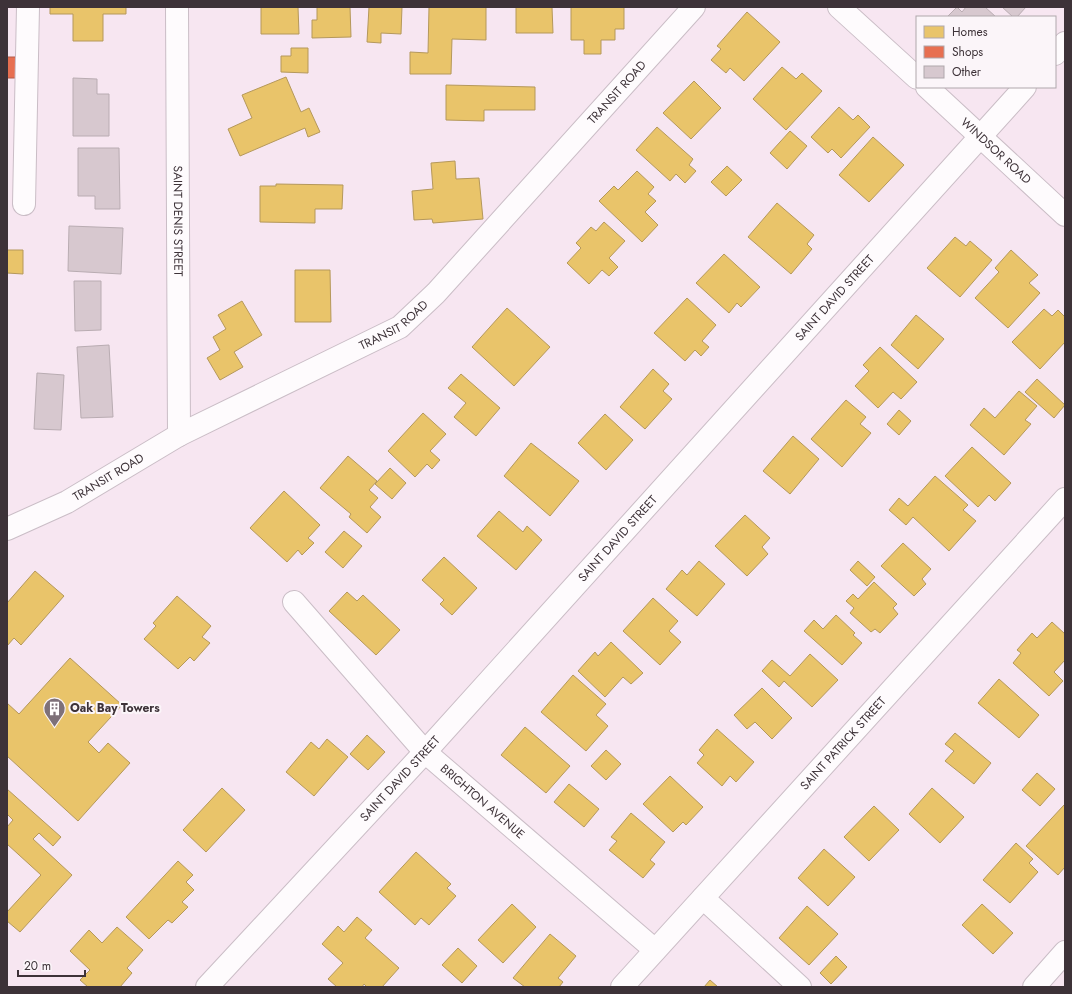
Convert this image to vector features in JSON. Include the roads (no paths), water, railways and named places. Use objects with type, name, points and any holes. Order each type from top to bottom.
[{"type":"street","points":[[24,204],[28,7]]},
{"type":"street","name":"SAINT DENIS STREET","points":[[177,7],[179,435]]},
{"type":"street","name":"TRANSIT ROAD","points":[[7,529],[67,502],[179,435],[400,327],[436,293],[694,7]]},
{"type":"street","points":[[839,7],[916,77]]},
{"type":"street","points":[[1056,53],[1065,43]]},
{"type":"street","name":"WINDSOR ROAD","points":[[928,88],[1065,215]]},
{"type":"street","name":"SAINT DAVID STREET","points":[[207,987],[425,752],[1024,88]]},
{"type":"street","name":"SAINT PATRICK STREET","points":[[622,987],[1065,499]]},
{"type":"street","name":"BRIGHTON AVENUE","points":[[294,602],[425,752],[655,950]]},
{"type":"street","points":[[703,898],[800,987]]},
{"type":"street","points":[[1034,987],[1065,952]]},
{"type":"place","name":"Oak Bay Towers","points":[[54,728]]}]
